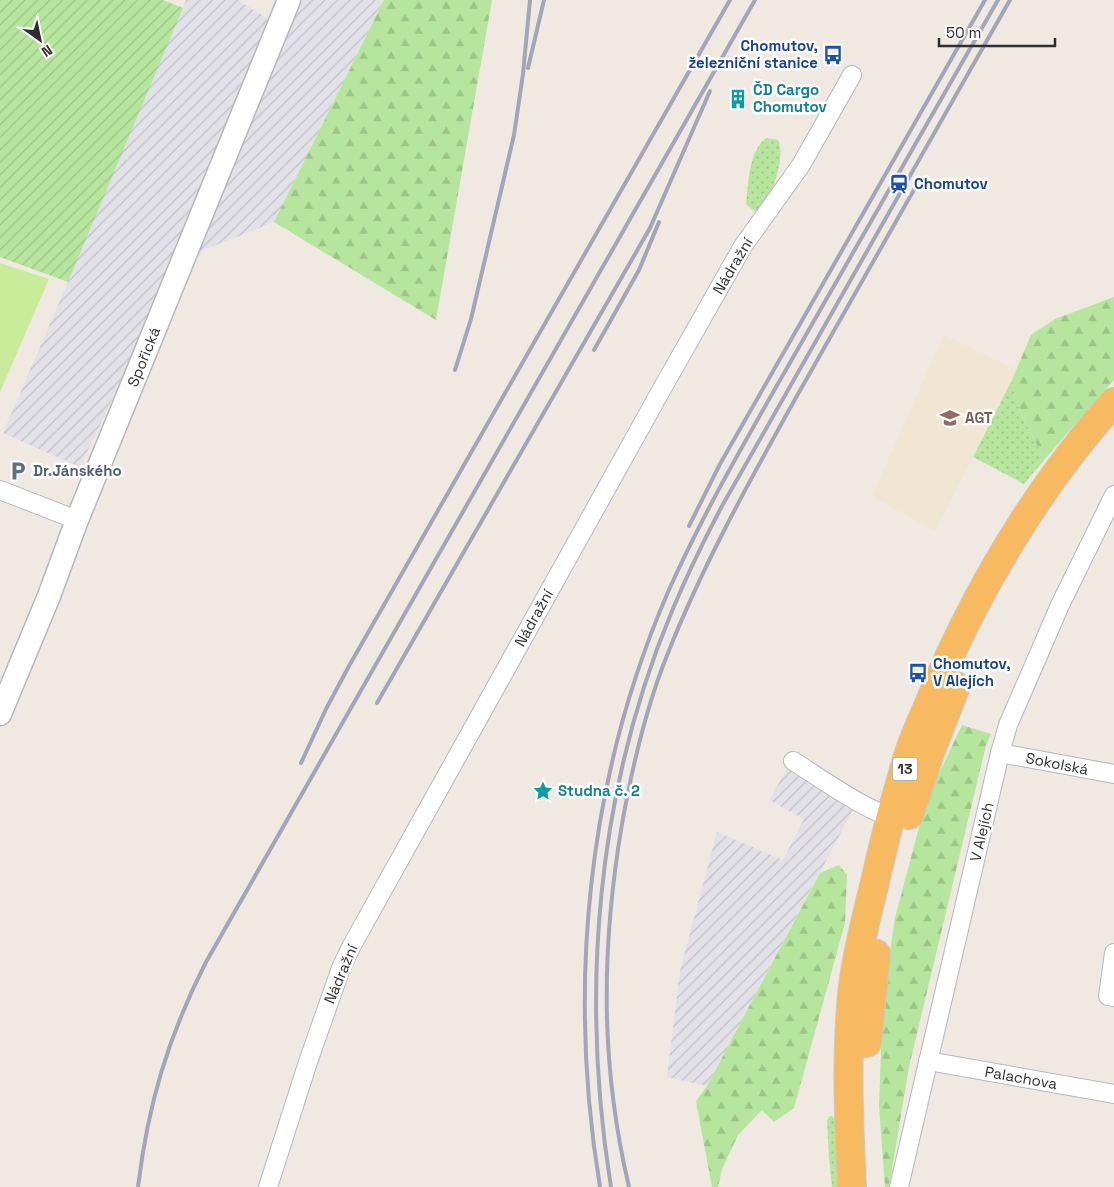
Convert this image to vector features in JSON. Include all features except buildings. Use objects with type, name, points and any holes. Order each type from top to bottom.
[{"type":"highway","name":"13","points":[[870,1187],[866,1141],[866,1060],[876,953],[911,748],[948,658],[1006,547],[1068,458],[1114,402]]},
{"type":"highway","name":"13","points":[[852,1187],[848,1060],[852,993],[859,951],[898,820],[930,753],[965,666],[1002,592],[1024,554],[1084,466],[1114,430]]},
{"type":"street","name":"Spořická","points":[[1,711],[289,0]]},
{"type":"street","name":"Nádražní","points":[[268,1187],[314,1043],[341,968],[351,947],[743,246],[801,165],[852,75]]},
{"type":"street","points":[[0,490],[77,520]]},
{"type":"street","name":"V Alejích","points":[[899,1187],[1008,725],[1060,605],[1114,495]]},
{"type":"street","name":"Sokolská","points":[[1000,753],[1114,774]]},
{"type":"street","points":[[793,761],[865,805],[898,820]]},
{"type":"street","points":[[1114,953],[1108,996],[1114,997]]},
{"type":"street","name":"Palachova","points":[[928,1061],[1114,1094]]},
{"type":"shaded area","points":[[186,0],[238,0],[287,31],[300,0],[384,0],[274,222],[204,250],[156,306],[80,467],[3,433]]},
{"type":"shaded area","name":"AGT","points":[[944,335],[1017,370],[935,531],[872,496]]},
{"type":"shaded area","points":[[789,765],[854,808],[707,1086],[667,1077],[680,971],[717,832],[783,860],[804,819],[769,800]]},
{"type":"green space","points":[[0,0],[163,0],[183,8],[68,282],[0,257]]},
{"type":"green space","points":[[384,0],[492,0],[436,320],[274,222]]},
{"type":"green space","points":[[766,138],[778,140],[780,147],[779,164],[771,194],[764,209],[754,211],[746,204],[750,168],[760,144]]},
{"type":"green space","points":[[0,263],[49,279],[0,392]]},
{"type":"green space","points":[[1114,297],[1114,380],[1044,460],[1020,411],[1012,380],[1031,335],[1055,319]]},
{"type":"green space","points":[[1012,380],[1020,411],[1044,460],[1024,484],[973,457]]},
{"type":"green space","points":[[962,725],[991,734],[986,745],[909,1067],[889,1187],[885,1187],[879,1106],[883,999],[895,918],[926,801]]},
{"type":"green space","points":[[839,865],[847,875],[845,923],[794,1108],[774,1122],[762,1110],[738,1135],[722,1169],[718,1187],[712,1187],[696,1101],[707,1086],[820,873]]},
{"type":"green space","points":[[830,1116],[835,1119],[840,1187],[832,1187],[827,1120]]},
{"type":"railway","points":[[455,370],[471,319],[514,135],[523,74],[530,0]]},
{"type":"railway","points":[[528,68],[544,0]]},
{"type":"railway","points":[[301,763],[326,709],[349,666],[730,0]]},
{"type":"railway","points":[[138,1187],[154,1099],[170,1044],[206,962],[755,0]]},
{"type":"railway","points":[[689,526],[720,464],[985,0]]},
{"type":"railway","points":[[600,1187],[590,1112],[585,1036],[586,960],[591,885],[602,810],[619,736],[640,663],[668,592],[720,488],[757,420],[998,0]]},
{"type":"railway","points":[[611,1187],[602,1114],[597,1041],[597,968],[601,895],[611,822],[626,751],[646,680],[672,611],[722,506],[1010,0]]},
{"type":"railway","points":[[377,703],[650,228],[710,91]]},
{"type":"railway","points":[[629,1187],[613,1096],[609,1051],[607,961],[615,870],[622,824],[645,719],[666,658],[711,557],[762,459],[915,188]]},
{"type":"railway","points":[[594,350],[639,270],[659,222]]},
{"type":"place","name":"Chomutov, železniční stanice","points":[[833,55]]},
{"type":"place","name":"ČD Cargo Chomutov","points":[[738,99]]},
{"type":"place","name":"Chomutov","points":[[899,184]]},
{"type":"place","name":"AGT","points":[[950,418]]},
{"type":"place","name":"Dr.Jánského","points":[[18,471]]},
{"type":"place","name":"Chomutov, V Alejích","points":[[918,673]]},
{"type":"place","name":"Studna č. 2","points":[[543,791]]}]
